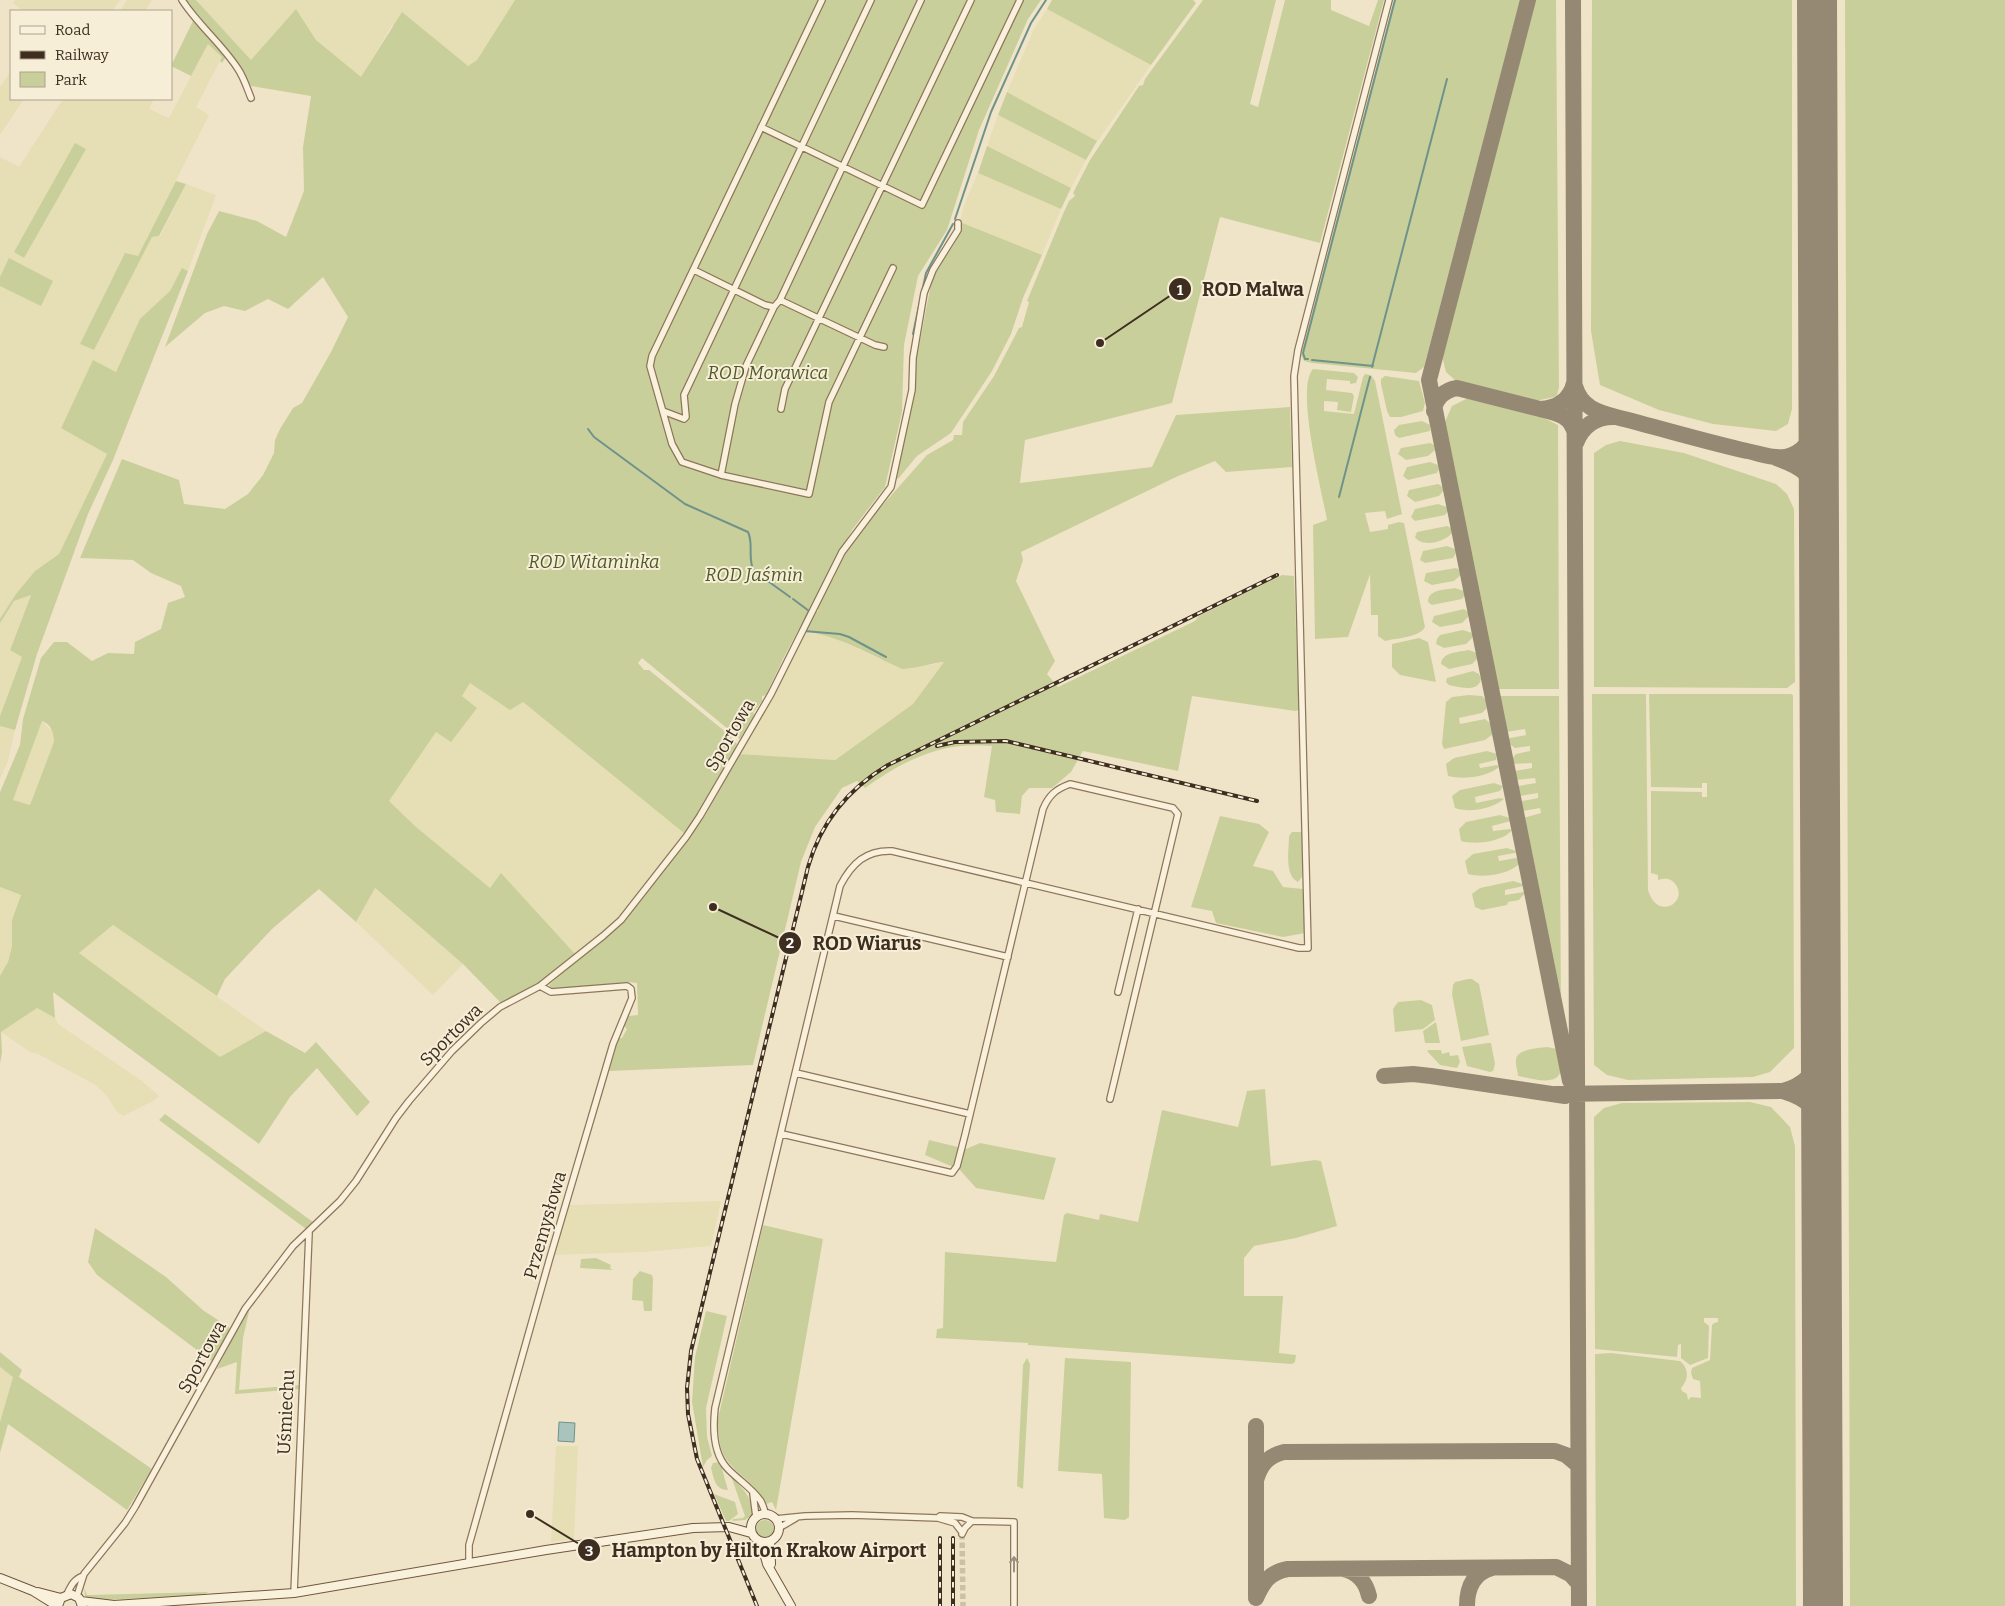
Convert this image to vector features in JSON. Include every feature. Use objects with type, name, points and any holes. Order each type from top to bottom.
[{"type":"main road","points":[[0,1578],[34,1591],[107,1606],[294,1593],[693,1528],[729,1527],[754,1520],[766,1514],[775,1519],[779,1528],[776,1536],[770,1542],[761,1542],[751,1533],[729,1527]]},
{"type":"main road","points":[[751,1533],[754,1520]]},
{"type":"main road","points":[[761,1542],[767,1564],[791,1606]]},
{"type":"main road","points":[[770,1542],[771,1569]]},
{"type":"main road","points":[[34,1591],[57,1606],[64,1596]]},
{"type":"street","points":[[182,0],[192,16],[238,69],[251,98]]},
{"type":"street","points":[[822,0],[652,356],[650,366],[672,444],[682,462],[721,475],[809,494],[829,402],[893,268]]},
{"type":"street","points":[[663,411],[684,419],[686,418],[684,395],[871,0]]},
{"type":"street","points":[[721,475],[735,404],[746,366],[774,307],[780,300],[921,0]]},
{"type":"street","points":[[781,409],[785,389],[971,0]]},
{"type":"street","points":[[761,127],[922,205],[1020,0]]},
{"type":"street","points":[[766,1514],[760,1500],[723,1462],[715,1438],[715,1408],[840,886],[852,866],[862,857],[878,851],[892,851],[1308,948],[1294,376],[1303,332],[1389,0]]},
{"type":"street","name":"Sportowa","points":[[64,1596],[72,1584],[82,1576],[125,1523],[135,1508],[221,1356],[245,1309],[294,1246],[310,1233],[356,1181],[396,1118],[468,1034],[500,1007],[540,986],[621,920],[686,837],[721,782],[771,694],[842,552],[891,488],[912,390],[912,358],[924,292],[933,270],[958,230],[958,223]]},
{"type":"street","points":[[694,270],[765,305],[774,307]]},
{"type":"street","points":[[780,300],[875,345],[884,347]]},
{"type":"street","points":[[782,1134],[952,1173],[957,1166],[970,1114],[1043,809],[1048,798],[1055,790],[1070,784],[1174,808],[1178,814],[1110,1099]]},
{"type":"street","points":[[1118,992],[1138,909]]},
{"type":"street","points":[[834,916],[1008,957]]},
{"type":"street","name":"Przemysłowa","points":[[469,1564],[469,1545],[549,1261],[614,1044],[632,998],[631,989],[627,986],[551,992],[540,986]]},
{"type":"street","points":[[796,1073],[970,1114]]},
{"type":"street","name":"Uśmiechu","points":[[294,1593],[310,1233]]},
{"type":"street","points":[[753,1494],[754,1520]]},
{"type":"street","points":[[775,1519],[852,1515],[938,1518],[955,1524],[962,1533],[972,1521]]},
{"type":"street","points":[[938,1518],[940,1516],[962,1517],[972,1521],[1014,1522],[1014,1606]]},
{"type":"street","points":[[779,1528],[798,1517]]},
{"type":"street","name":"Sportowa","points":[[80,1601],[82,1576]]},
{"type":"shaded area","points":[[15,0],[120,0],[113,10],[22,10],[13,3]]},
{"type":"shaded area","points":[[127,0],[152,0],[146,10],[121,10]]},
{"type":"shaded area","points":[[196,0],[515,0],[477,60],[468,66],[392,25],[361,78],[316,40],[296,9],[251,60]]},
{"type":"shaded area","points":[[1047,9],[1151,65],[1097,142],[1007,92],[1034,29]]},
{"type":"shaded area","points":[[208,44],[222,57],[196,107],[209,115],[138,256],[80,344],[94,350],[152,237],[160,236],[186,184],[216,195],[188,271],[182,269],[170,291],[140,320],[116,372],[93,361],[61,427],[107,454],[59,554],[35,571],[12,602],[31,594],[10,649],[22,657],[0,716],[0,157],[19,167],[62,100],[154,100],[149,109],[169,118]]},
{"type":"shaded area","points":[[10,72],[10,100],[23,100],[0,135],[0,87]]},
{"type":"shaded area","points":[[998,115],[1086,160],[1071,188],[987,146]]},
{"type":"shaded area","points":[[978,173],[1061,209],[1042,255],[960,222],[964,205]]},
{"type":"shaded area","points":[[804,631],[836,639],[902,669],[944,662],[913,704],[834,760],[739,754]]},
{"type":"shaded area","points":[[470,683],[510,709],[523,702],[685,834],[615,923],[576,955],[501,874],[490,888],[415,826],[389,801],[436,732],[476,708],[462,696]]},
{"type":"shaded area","points":[[42,721],[54,733],[54,743],[30,805],[13,800]]},
{"type":"shaded area","points":[[0,726],[15,730],[8,761],[0,779]]},
{"type":"shaded area","points":[[0,887],[21,895],[12,920],[12,946],[8,962],[0,976]]},
{"type":"shaded area","points":[[374,888],[463,964],[433,995],[356,922]]},
{"type":"shaded area","points":[[113,925],[266,1031],[220,1058],[79,953]]},
{"type":"shaded area","points":[[37,1008],[55,1018],[58,1024],[142,1081],[159,1096],[123,1116],[116,1111],[108,1097],[96,1085],[38,1054],[30,1052],[1,1032]]},
{"type":"shaded area","points":[[721,1201],[711,1246],[643,1252],[553,1255],[569,1205]]},
{"type":"shaded area","points":[[0,1367],[13,1376],[0,1422]]},
{"type":"shaded area","points":[[556,1446],[578,1446],[574,1539],[551,1542]]},
{"type":"green space","points":[[184,0],[196,0],[251,60],[296,9],[316,40],[361,77],[402,12],[468,66],[477,60],[515,0],[1041,0],[1028,19],[979,130],[947,230],[918,276],[904,345],[902,412],[885,487],[852,530],[784,657],[766,695],[762,696],[762,701],[753,713],[755,715],[740,739],[642,658],[638,663],[644,670],[649,670],[727,733],[737,744],[729,763],[685,834],[523,702],[510,710],[470,683],[462,696],[477,708],[451,742],[436,732],[389,801],[415,826],[490,888],[501,873],[576,955],[541,981],[501,1003],[463,964],[375,888],[356,922],[319,889],[272,929],[225,979],[217,996],[113,925],[79,953],[220,1057],[266,1031],[305,1053],[316,1042],[370,1102],[357,1116],[317,1068],[290,1097],[259,1144],[53,992],[55,1018],[37,1008],[1,1032],[2,1052],[0,1064],[0,976],[8,962],[12,946],[12,920],[21,895],[0,887],[0,792],[20,745],[23,719],[41,658],[54,642],[67,642],[92,661],[108,653],[134,654],[135,642],[161,629],[168,603],[185,597],[181,586],[151,573],[133,560],[80,558],[122,459],[179,480],[184,504],[225,509],[248,494],[263,475],[274,453],[275,440],[280,429],[293,408],[302,403],[331,352],[348,317],[323,277],[288,309],[268,299],[245,311],[224,306],[205,313],[165,347],[207,234],[219,211],[257,221],[286,237],[304,191],[303,147],[311,96],[251,86],[240,69]],"holes":[[[42,721],[48,724],[51,729],[54,742],[30,805],[13,800]]]},
{"type":"green space","points":[[1052,0],[1193,0],[1196,3],[1151,65],[1047,9]]},
{"type":"green space","points":[[1203,0],[1276,0],[1250,104],[1258,107],[1285,0],[1331,0],[1331,10],[1369,26],[1378,0],[1384,0],[1320,243],[1220,217],[1172,403],[1025,440],[1020,483],[1152,467],[1176,415],[1290,407],[1292,467],[1226,472],[1215,461],[1176,477],[1021,552],[1023,560],[1016,581],[1055,661],[1047,674],[1058,687],[1195,621],[1199,616],[1282,575],[1294,576],[1299,710],[1295,711],[1192,696],[1178,771],[1083,751],[1071,772],[1052,788],[1029,788],[1022,796],[1020,814],[996,812],[995,800],[984,797],[992,746],[957,746],[941,749],[895,768],[865,788],[857,781],[842,788],[815,827],[801,862],[753,1065],[609,1071],[619,1038],[622,1038],[627,1029],[624,1026],[628,1016],[638,1015],[637,983],[628,982],[555,990],[551,989],[549,985],[610,934],[641,900],[703,819],[739,754],[835,760],[913,704],[944,662],[902,669],[830,637],[804,631],[815,612],[818,611],[818,605],[856,535],[927,455],[953,440],[954,435],[962,435],[963,422],[994,376],[1019,328],[1022,327],[1029,302],[1027,301],[1063,214],[1069,201],[1075,196],[1073,193],[1090,160],[1139,86],[1143,85],[1145,79]]},
{"type":"green space","points":[[1394,0],[1520,0],[1424,367],[1416,373],[1312,363],[1304,361],[1301,355]]},
{"type":"green space","points":[[1536,0],[1556,0],[1559,387],[1557,395],[1554,397],[1531,402],[1457,382],[1446,372],[1442,356]]},
{"type":"green space","points":[[1592,0],[1792,0],[1792,409],[1788,424],[1776,431],[1713,424],[1659,410],[1600,385],[1591,331]]},
{"type":"green space","points":[[1845,0],[2005,0],[2005,1606],[1850,1606]]},
{"type":"green space","points":[[193,21],[226,57],[222,63],[220,61],[222,57],[208,44],[191,76],[172,66]]},
{"type":"green space","points":[[1007,92],[1097,141],[1086,160],[998,115]]},
{"type":"green space","points":[[75,143],[86,149],[24,258],[14,252]]},
{"type":"green space","points":[[987,146],[1071,188],[1061,209],[978,173]]},
{"type":"green space","points":[[176,181],[186,184],[159,236],[152,237],[94,350],[80,344],[125,253],[138,256]]},
{"type":"green space","points":[[960,222],[1042,255],[1023,298],[1011,334],[992,371],[951,433],[917,456],[898,479],[894,475],[931,284],[938,268],[957,238]]},
{"type":"green space","points":[[9,258],[53,281],[41,306],[0,286],[0,277]]},
{"type":"green space","points":[[182,268],[188,271],[113,460],[88,514],[37,654],[15,730],[0,726],[0,716],[22,657],[10,650],[31,595],[14,601],[0,623],[0,619],[16,594],[35,571],[59,554],[107,454],[61,428],[93,360],[116,372],[140,319],[170,291]]},
{"type":"green space","points":[[1313,369],[1354,373],[1358,377],[1356,383],[1350,384],[1350,381],[1327,379],[1326,390],[1352,393],[1354,396],[1351,412],[1337,410],[1338,402],[1324,401],[1324,411],[1354,414],[1363,377],[1365,374],[1371,375],[1375,381],[1402,514],[1387,519],[1385,511],[1365,513],[1370,532],[1388,529],[1388,525],[1399,522],[1404,523],[1425,627],[1422,631],[1413,635],[1385,641],[1378,636],[1378,615],[1371,615],[1370,574],[1348,637],[1315,639],[1313,525],[1327,520],[1308,417],[1308,380]]},
{"type":"green space","points":[[1385,376],[1419,381],[1425,403],[1423,411],[1401,417],[1390,417],[1381,384],[1381,379]]},
{"type":"green space","points":[[1470,397],[1536,414],[1558,425],[1559,689],[1497,689],[1444,424],[1452,406]]},
{"type":"green space","points":[[1422,421],[1430,425],[1430,431],[1399,438],[1395,435],[1394,430],[1399,425]]},
{"type":"green space","points":[[1620,441],[1684,453],[1776,484],[1787,494],[1794,509],[1795,682],[1787,688],[1594,687],[1594,453],[1606,445]]},
{"type":"green space","points":[[1430,443],[1434,445],[1435,450],[1428,456],[1406,460],[1398,454],[1401,448]]},
{"type":"green space","points":[[1430,462],[1438,465],[1437,473],[1408,480],[1403,476],[1407,467]]},
{"type":"green space","points":[[1438,484],[1444,490],[1439,496],[1415,502],[1407,496],[1409,490]]},
{"type":"green space","points":[[1438,504],[1447,507],[1448,511],[1445,515],[1415,521],[1411,517],[1415,509]]},
{"type":"green space","points":[[1447,526],[1451,528],[1452,533],[1439,541],[1428,543],[1415,537],[1417,532]]},
{"type":"green space","points":[[1447,546],[1455,549],[1456,553],[1453,558],[1425,563],[1420,560],[1423,551]]},
{"type":"green space","points":[[1456,568],[1460,570],[1461,575],[1454,581],[1432,585],[1424,581],[1426,573]]},
{"type":"green space","points":[[1455,588],[1464,591],[1465,595],[1462,599],[1432,605],[1428,602],[1434,592]]},
{"type":"green space","points":[[1464,609],[1468,612],[1469,616],[1462,623],[1440,627],[1432,622],[1434,616]]},
{"type":"green space","points":[[1463,630],[1472,633],[1473,637],[1466,644],[1444,648],[1436,644],[1440,635]]},
{"type":"green space","points":[[1419,638],[1428,642],[1436,682],[1400,675],[1392,667],[1392,644]]},
{"type":"green space","points":[[1469,650],[1477,653],[1478,658],[1472,664],[1449,669],[1441,664],[1444,657],[1448,655]]},
{"type":"green space","points":[[1473,671],[1479,674],[1481,679],[1472,688],[1449,685],[1446,682],[1447,678]]},
{"type":"green space","points":[[1592,694],[1646,694],[1648,890],[1652,899],[1658,905],[1664,907],[1675,903],[1679,892],[1672,881],[1658,880],[1658,875],[1651,873],[1651,791],[1702,792],[1702,797],[1707,797],[1707,783],[1702,783],[1702,788],[1651,787],[1649,694],[1793,695],[1794,1048],[1770,1072],[1753,1077],[1628,1080],[1607,1075],[1594,1065]]},
{"type":"green space","points":[[1482,696],[1487,701],[1488,707],[1482,713],[1459,718],[1460,724],[1485,719],[1491,724],[1493,734],[1485,740],[1444,749],[1442,744],[1446,702],[1452,697]]},
{"type":"green space","points":[[1499,696],[1559,696],[1561,1008],[1523,818],[1541,813],[1540,808],[1523,811],[1520,803],[1538,798],[1538,793],[1520,796],[1517,788],[1518,786],[1536,783],[1535,778],[1515,780],[1514,773],[1515,771],[1532,768],[1532,763],[1512,764],[1511,760],[1516,754],[1530,751],[1530,746],[1515,748],[1508,743],[1507,740],[1510,738],[1526,735],[1525,729],[1506,732]]},
{"type":"green space","points":[[1487,751],[1497,754],[1496,760],[1479,764],[1480,768],[1497,765],[1499,767],[1475,777],[1461,778],[1448,776],[1446,764],[1454,758]]},
{"type":"green space","points":[[1494,783],[1503,786],[1500,791],[1475,797],[1476,803],[1500,798],[1504,799],[1487,808],[1467,810],[1455,808],[1452,796],[1460,790]]},
{"type":"green space","points":[[1500,815],[1510,818],[1511,821],[1492,826],[1493,831],[1512,830],[1508,834],[1488,842],[1474,843],[1461,841],[1459,829],[1466,822]]},
{"type":"green space","points":[[1220,816],[1259,824],[1269,832],[1253,866],[1273,871],[1283,887],[1303,889],[1305,933],[1283,937],[1216,923],[1212,911],[1191,907]]},
{"type":"green space","points":[[1292,832],[1302,832],[1302,877],[1298,882],[1294,879],[1289,868],[1289,836]]},
{"type":"green space","points":[[1507,848],[1516,851],[1515,853],[1498,856],[1499,861],[1516,858],[1519,860],[1519,864],[1514,868],[1495,875],[1480,876],[1468,874],[1465,861],[1473,854]]},
{"type":"green space","points":[[1513,881],[1524,886],[1505,890],[1505,895],[1524,892],[1519,900],[1508,902],[1507,905],[1482,910],[1475,907],[1472,894],[1480,888]]},
{"type":"green space","points":[[1472,979],[1479,984],[1489,1035],[1461,1041],[1452,994],[1453,985],[1455,982]]},
{"type":"green space","points":[[1421,1000],[1432,1005],[1435,1020],[1423,1029],[1395,1032],[1393,1009],[1398,1002]]},
{"type":"green space","points":[[1436,1022],[1440,1043],[1425,1043],[1423,1031]]},
{"type":"green space","points":[[1491,1043],[1495,1064],[1493,1071],[1490,1072],[1467,1066],[1462,1047]]},
{"type":"green space","points":[[1547,1047],[1557,1049],[1561,1067],[1559,1075],[1550,1080],[1536,1080],[1518,1076],[1516,1062],[1517,1056],[1520,1053]]},
{"type":"green space","points":[[1441,1050],[1442,1054],[1449,1052],[1450,1056],[1458,1055],[1460,1062],[1457,1068],[1440,1065],[1427,1051]]},
{"type":"green space","points":[[1265,1089],[1271,1166],[1315,1160],[1321,1161],[1337,1226],[1296,1238],[1254,1246],[1244,1258],[1244,1296],[1283,1296],[1279,1353],[1296,1355],[1295,1362],[1292,1364],[1028,1345],[1028,1343],[936,1338],[937,1329],[943,1328],[945,1252],[1056,1262],[1064,1215],[1067,1213],[1099,1220],[1100,1214],[1138,1222],[1162,1110],[1238,1127],[1247,1091]]},
{"type":"green space","points":[[1750,1102],[1771,1107],[1790,1127],[1795,1146],[1796,1606],[1596,1606],[1595,1354],[1611,1353],[1680,1361],[1685,1367],[1687,1374],[1684,1385],[1681,1388],[1682,1391],[1687,1394],[1688,1400],[1691,1397],[1701,1398],[1700,1381],[1693,1379],[1692,1368],[1710,1360],[1712,1325],[1718,1322],[1718,1318],[1704,1318],[1704,1322],[1709,1326],[1708,1358],[1690,1365],[1681,1358],[1681,1344],[1678,1345],[1677,1357],[1595,1349],[1594,1117],[1604,1108],[1622,1103]]},
{"type":"green space","points":[[165,1114],[313,1222],[306,1229],[159,1120]]},
{"type":"green space","points":[[929,1140],[966,1149],[980,1143],[1056,1158],[1044,1200],[976,1188],[960,1170],[925,1155]]},
{"type":"green space","points":[[763,1225],[823,1239],[776,1510],[772,1502],[766,1504],[756,1489],[725,1458],[721,1448],[717,1423]]},
{"type":"green space","points":[[95,1228],[166,1277],[204,1311],[229,1327],[229,1332],[213,1362],[97,1275],[88,1262]]},
{"type":"green space","points":[[596,1258],[611,1265],[610,1268],[613,1270],[580,1268],[581,1259]]},
{"type":"green space","points":[[640,1271],[652,1275],[652,1311],[644,1311],[643,1301],[632,1300],[633,1279]]},
{"type":"green space","points":[[251,1303],[243,1338],[239,1390],[299,1385],[300,1389],[235,1394],[237,1362],[217,1369]]},
{"type":"green space","points":[[706,1311],[727,1316],[706,1408],[707,1437],[712,1456],[703,1467],[692,1402],[695,1357]]},
{"type":"green space","points":[[0,1352],[22,1370],[19,1377],[152,1469],[127,1510],[8,1424],[0,1453],[0,1422],[13,1377],[0,1367]]},
{"type":"green space","points":[[1027,1358],[1030,1364],[1023,1489],[1017,1486],[1023,1365]]},
{"type":"green space","points":[[1065,1358],[1131,1362],[1129,1517],[1125,1520],[1104,1518],[1102,1474],[1058,1471]]},
{"type":"green space","points":[[720,1462],[728,1490],[720,1488],[713,1476],[711,1468],[713,1463]]},
{"type":"green space","points":[[731,1476],[746,1493],[751,1503],[752,1515],[745,1520],[732,1521],[733,1519],[745,1516]]},
{"type":"green space","points":[[714,1494],[735,1502],[738,1514],[729,1521],[726,1521]]},
{"type":"green space","points":[[765,1520],[773,1525],[774,1529],[769,1537],[765,1538],[757,1533],[756,1529],[761,1521]]},
{"type":"green space","points":[[84,1588],[87,1595],[208,1592],[203,1595],[104,1600],[85,1596]]},
{"type":"water","points":[[559,1422],[575,1423],[574,1442],[558,1441]]},
{"type":"waterway","points":[[955,219],[991,112],[1031,23],[1046,0]]},
{"type":"waterway","points":[[1308,359],[1305,359],[1303,353],[1395,0]]},
{"type":"waterway","points":[[1372,367],[1447,79]]},
{"type":"waterway","points":[[913,334],[926,273],[953,224]]},
{"type":"waterway","points":[[1312,360],[1373,366]]},
{"type":"waterway","points":[[1339,497],[1370,377]]},
{"type":"waterway","points":[[588,429],[594,437],[685,504],[748,532],[751,562],[754,571],[790,597]]},
{"type":"waterway","points":[[793,599],[809,611],[800,630]]},
{"type":"waterway","points":[[804,631],[840,634],[886,657]]},
{"type":"taxiway","points":[[1528,0],[1429,380],[1570,1081]]},
{"type":"taxiway","points":[[1573,0],[1579,1606]]},
{"type":"taxiway","points":[[1574,383],[1569,394],[1562,402],[1552,407],[1540,409],[1562,416],[1570,423],[1575,434]]},
{"type":"taxiway","points":[[1575,386],[1581,399],[1591,408],[1616,417],[1602,418],[1591,423],[1582,431],[1576,443]]},
{"type":"taxiway","points":[[1434,411],[1436,402],[1441,395],[1457,388],[1540,409]]},
{"type":"taxiway","points":[[1616,417],[1776,457],[1792,455],[1803,448],[1814,432],[1818,419]]},
{"type":"taxiway","points":[[1776,458],[1799,468],[1810,478],[1819,502]]},
{"type":"taxiway","points":[[1783,1091],[1791,1089],[1808,1078],[1821,1053]]},
{"type":"taxiway","points":[[1384,1076],[1413,1074],[1565,1096]]},
{"type":"taxiway","points":[[1555,1094],[1783,1091],[1807,1102],[1815,1113],[1821,1138]]},
{"type":"taxiway","points":[[1256,1426],[1256,1596]]},
{"type":"taxiway","points":[[1256,1480],[1260,1469],[1269,1458],[1284,1452],[1555,1451],[1566,1455],[1578,1465]]},
{"type":"taxiway","points":[[1256,1598],[1261,1587],[1272,1575],[1288,1569],[1556,1567],[1570,1574],[1579,1584]]},
{"type":"taxiway","points":[[1467,1606],[1468,1593],[1472,1582],[1485,1570],[1492,1568]]},
{"type":"taxiway","points":[[1343,1569],[1360,1578],[1366,1586],[1369,1596]]},
{"type":"runway","points":[[1817,0],[1823,1606]]},
{"type":"tunnel","points":[[962,1534],[963,1606]]},
{"type":"railway","points":[[757,1606],[697,1459],[688,1414],[687,1388],[691,1351],[808,867],[820,835],[828,821],[849,796],[860,785],[888,765],[1277,575]]},
{"type":"railway","points":[[937,746],[955,742],[1006,741],[1257,801]]},
{"type":"railway","points":[[940,1538],[940,1606]]},
{"type":"railway","points":[[953,1538],[953,1606]]},
{"type":"place","name":"ROD Malwa","points":[[1100,343]]},
{"type":"place","name":"ROD Wiarus","points":[[713,907]]},
{"type":"place","name":"Hampton by Hilton Krakow Airport","points":[[530,1514]]},
{"type":"park label","name":"ROD Morawica","points":[[768,373]]},
{"type":"park label","name":"ROD Witaminka","points":[[594,562]]},
{"type":"park label","name":"ROD Jaśmin","points":[[754,575]]}]
